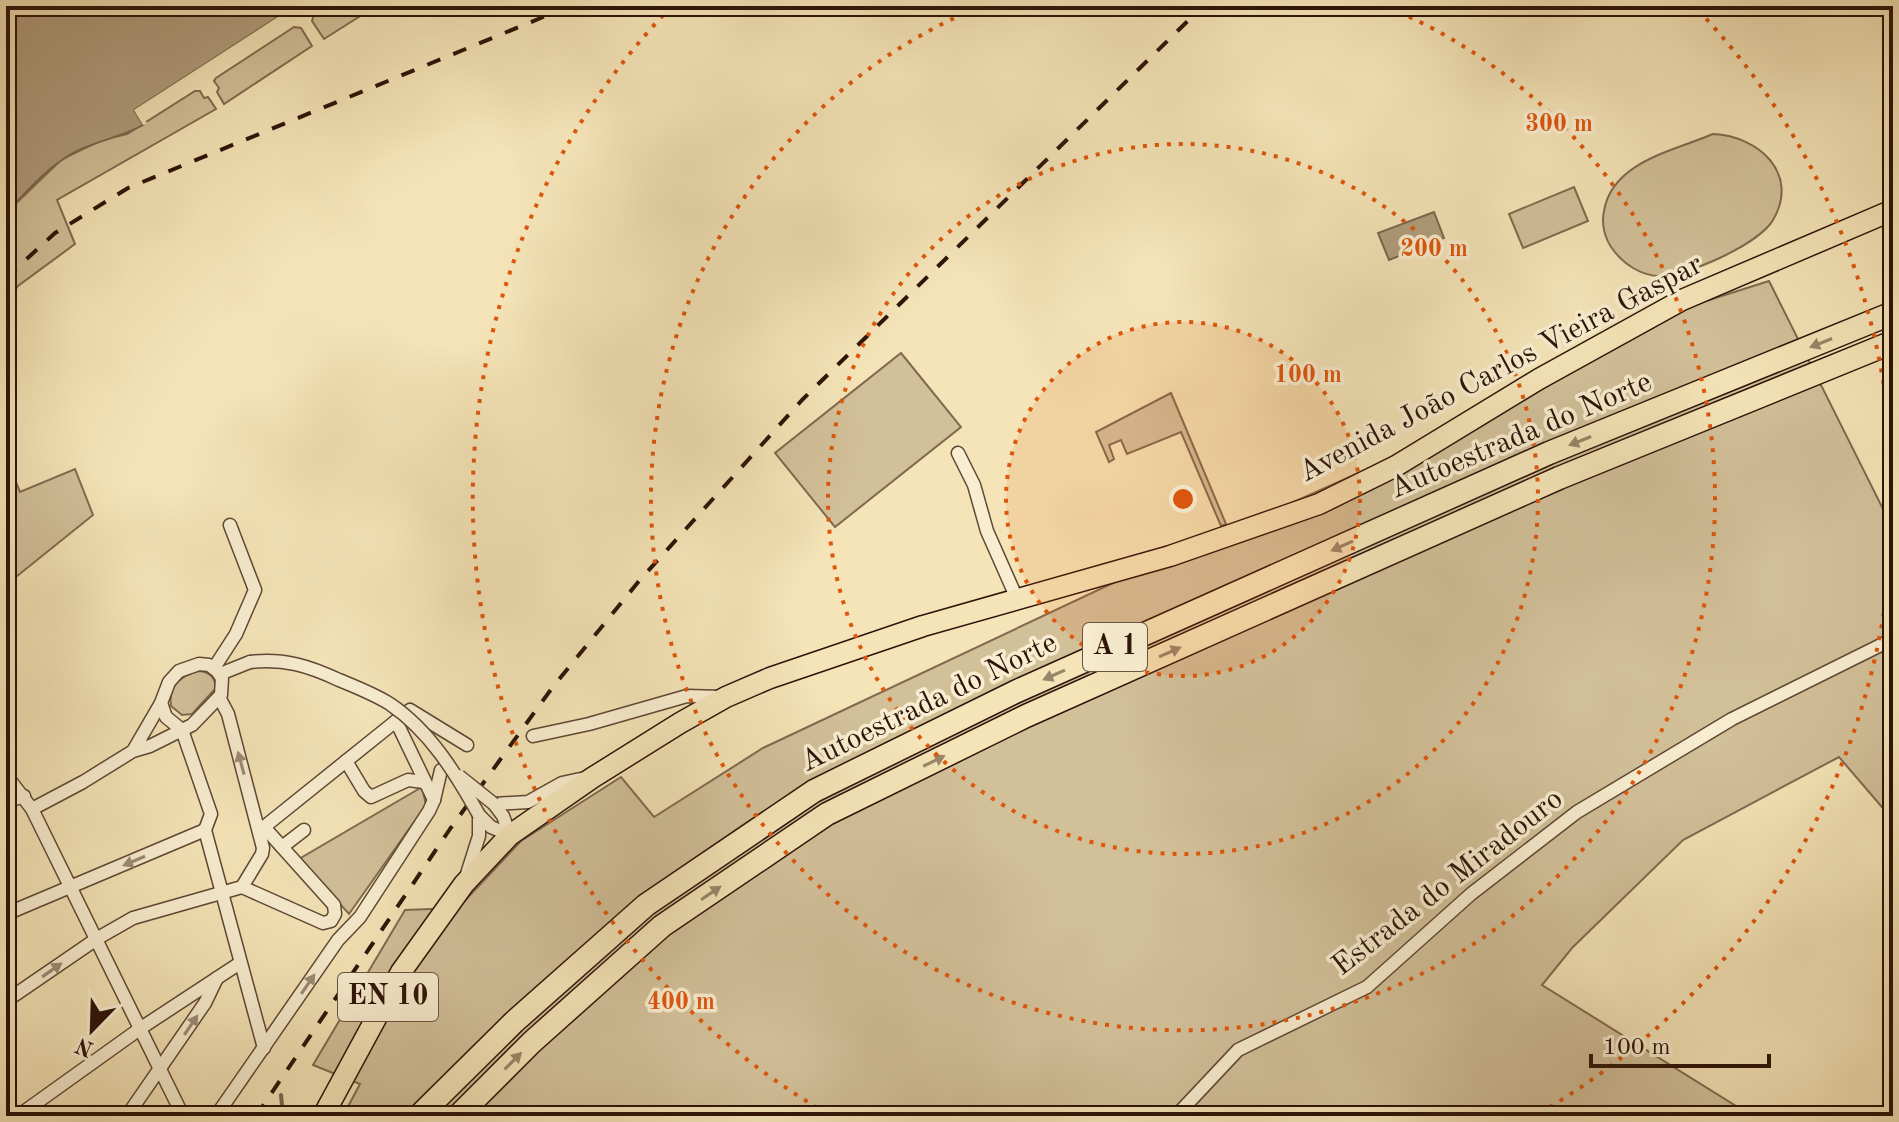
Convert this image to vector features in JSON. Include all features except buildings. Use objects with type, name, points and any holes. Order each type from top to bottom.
[{"type":"highway","name":"Autoestrada do Norte","points":[[419,1116],[514,1022],[646,905],[814,791],[1015,692],[1549,453],[1893,313]]},
{"type":"highway","name":"Autoestrada do Norte","points":[[458,1116],[532,1042],[662,926],[827,814],[1026,716],[1559,478],[1893,342]]},
{"type":"main road","name":"Avenida João Carlos Vieira Gaspar","points":[[323,1116],[401,972],[502,826],[592,778],[726,697],[770,678],[923,626],[1170,556],[1294,514],[1343,493],[1396,466],[1487,409],[1682,300],[1893,210]]},
{"type":"street","points":[[958,453],[974,485],[987,531],[1018,601]]},
{"type":"street","points":[[217,671],[255,590],[230,525]]},
{"type":"street","name":"Estrada do Miradouro","points":[[1176,1116],[1238,1050],[1367,987],[1471,894],[1577,812],[1732,719],[1893,639]]},
{"type":"street","points":[[133,751],[161,703],[169,682],[180,670],[199,664],[217,671],[250,662],[274,660],[298,663],[378,698],[403,715],[437,749],[456,774],[479,815],[479,836],[464,884]]},
{"type":"street","points":[[32,809],[133,751],[195,722],[219,697],[223,685],[217,671]]},
{"type":"street","points":[[533,736],[589,724],[687,696],[726,697]]},
{"type":"street","points":[[219,697],[228,714],[261,829],[262,854],[242,887]]},
{"type":"street","points":[[161,703],[164,714],[182,730],[211,814],[205,830],[264,1048]]},
{"type":"street","points":[[261,829],[410,710],[467,745]]},
{"type":"street","points":[[396,721],[434,800]]},
{"type":"street","points":[[346,761],[371,797],[408,780],[424,782]]},
{"type":"street","points":[[216,1116],[338,940],[360,917],[434,800],[441,770]]},
{"type":"street","points":[[456,774],[494,804],[502,826]]},
{"type":"street","points":[[6,775],[32,809],[183,1116]]},
{"type":"street","points":[[494,804],[528,802],[562,783],[576,778],[592,778]]},
{"type":"street","points":[[6,802],[24,796]]},
{"type":"street","points":[[479,815],[502,826]]},
{"type":"street","points":[[6,1001],[98,938],[133,918],[242,887],[323,923],[331,921],[336,911],[334,905],[282,847],[261,829]]},
{"type":"street","points":[[6,914],[205,830]]},
{"type":"street","points":[[282,847],[304,830]]},
{"type":"street","points":[[18,1116],[141,1028],[240,963]]},
{"type":"street","points":[[127,1116],[205,1003],[217,978]]},
{"type":"shaded area","points":[[6,6],[295,6],[134,110],[143,125],[62,160],[6,213]]},
{"type":"shaded area","points":[[327,6],[376,6],[324,39],[312,21],[314,14]]},
{"type":"shaded area","points":[[294,27],[301,28],[312,46],[224,104],[217,92],[216,78]]},
{"type":"shaded area","points":[[195,91],[200,91],[204,98],[208,97],[216,109],[57,200],[75,244],[18,286],[6,303],[6,213],[62,159],[102,140],[127,134]]},
{"type":"shaded area","points":[[1713,134],[1746,142],[1770,160],[1778,173],[1781,187],[1780,203],[1773,220],[1738,248],[1688,271],[1660,276],[1634,269],[1618,256],[1606,237],[1603,216],[1609,194],[1619,181],[1646,160]]},
{"type":"shaded area","points":[[1574,187],[1588,221],[1523,248],[1509,214]]},
{"type":"shaded area","points":[[1434,212],[1444,238],[1389,260],[1378,233]]},
{"type":"shaded area","points":[[1769,281],[1885,513],[1893,515],[1893,820],[1839,757],[1683,840],[1572,948],[1542,985],[1752,1116],[343,1116],[360,1084],[313,1065],[405,910],[458,908],[521,841],[621,777],[654,817],[763,748],[1113,583],[1374,466],[1662,315]]},
{"type":"shaded area","points":[[901,353],[961,427],[835,527],[775,453]]},
{"type":"shaded area","points":[[1171,393],[1226,524],[1221,526],[1181,432],[1127,454],[1121,440],[1109,445],[1114,459],[1109,462],[1096,432]]},
{"type":"shaded area","points":[[6,458],[20,492],[75,469],[93,515],[6,585],[6,509],[9,507],[6,502]]},
{"type":"shaded area","points":[[198,671],[211,676],[215,689],[192,714],[182,715],[171,706],[173,687],[181,679]]},
{"type":"shaded area","points":[[422,787],[426,805],[349,914],[299,859]]},
{"type":"pier","points":[[299,6],[139,111],[147,123],[143,125],[134,110]]},
{"type":"waterway","points":[[281,1095],[283,1116]]},
{"type":"railway","points":[[6,278],[55,233],[128,188],[570,6]]},
{"type":"railway","points":[[256,1116],[450,829],[552,688],[639,581],[802,400],[1203,6]]}]
